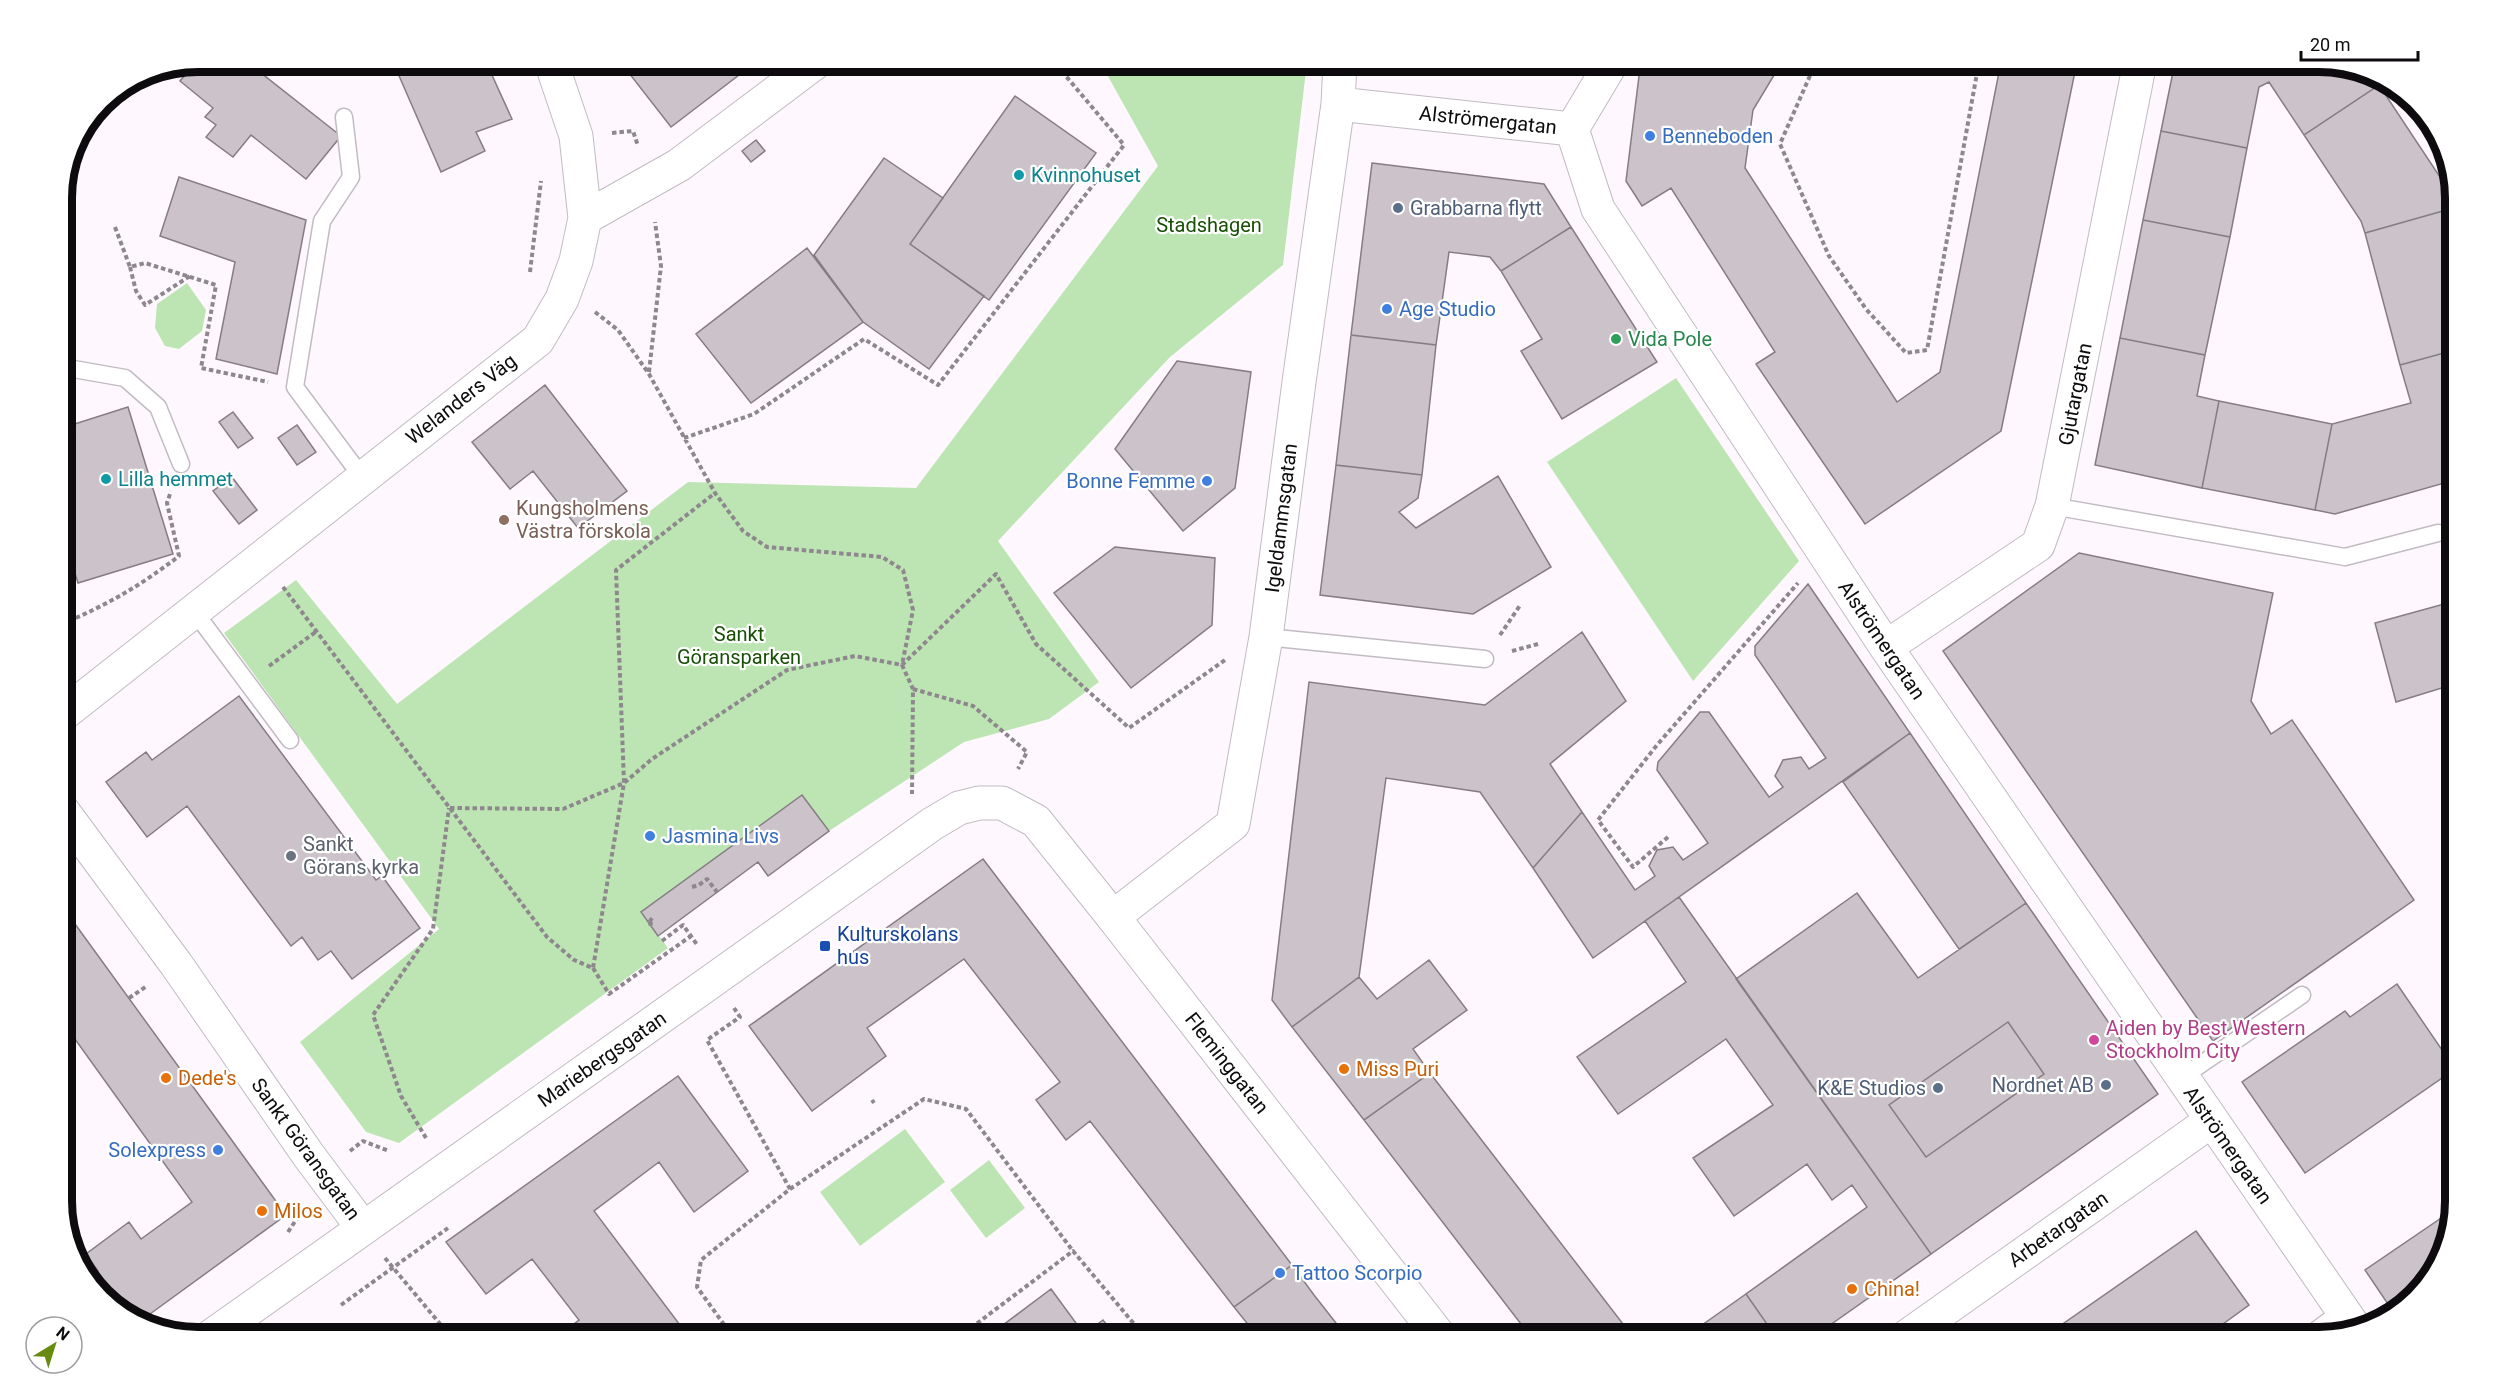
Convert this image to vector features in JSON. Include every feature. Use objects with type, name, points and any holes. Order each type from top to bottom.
[{"type":"street","name":"Welanders Väg","points":[[72,707],[538,340],[562,299],[576,261],[585,218],[576,136],[557,72]]},
{"type":"street","points":[[585,218],[679,165],[803,72]]},
{"type":"street","name":"Igeldammsgatan","points":[[1113,917],[1233,824],[1266,637],[1338,104],[1340,72]]},
{"type":"street","points":[[1572,129],[1606,72]]},
{"type":"street","name":"Gjutargatan","points":[[1886,647],[2038,545],[2052,506],[2138,72]]},
{"type":"street","name":"Alströmergatan","points":[[1338,104],[1572,129],[1598,209],[1886,647],[2349,1319]]},
{"type":"street","name":"Mariebergsgatan","points":[[225,1327],[714,982],[932,824],[960,808],[979,803],[1002,803]]},
{"type":"street","name":"Fleminggatan","points":[[1002,803],[1036,821],[1431,1327]]},
{"type":"street","name":"Sankt Göransgatan","points":[[72,824],[176,964],[315,1164],[363,1228]]},
{"type":"street","name":"Arbetargatan","points":[[1921,1327],[2211,1121]]},
{"type":"lane","points":[[344,117],[351,177],[322,221],[295,387],[362,477]]},
{"type":"lane","points":[[72,369],[125,378],[158,407],[181,464]]},
{"type":"lane","points":[[2052,506],[2345,558],[2439,533]]},
{"type":"lane","points":[[194,611],[290,740]]},
{"type":"lane","points":[[1266,637],[1485,659]]},
{"type":"lane","points":[[2181,1078],[2302,996]]},
{"type":"lane","points":[[2333,1326],[2349,1319]]},
{"type":"path","points":[[684,438],[754,414],[864,339],[938,385],[1124,145],[1062,72]]},
{"type":"path","points":[[1812,72],[1780,144],[1829,256],[1866,309],[1906,353],[1927,350],[1977,72]]},
{"type":"path","points":[[576,136],[633,131],[649,182],[661,266],[649,374]]},
{"type":"path","points":[[530,274],[542,174]]},
{"type":"path","points":[[115,227],[136,291],[145,304],[190,276]]},
{"type":"path","points":[[130,267],[145,263],[216,285],[201,368],[295,387]]},
{"type":"path","points":[[590,309],[618,330],[649,374],[715,493],[743,531],[767,547],[882,557],[903,570],[913,610],[902,664],[913,689],[912,796],[932,824]]},
{"type":"path","points":[[72,620],[101,608],[142,584],[179,556],[167,503],[181,464]]},
{"type":"path","points":[[593,968],[624,783],[616,570],[715,493]]},
{"type":"path","points":[[1668,837],[1634,867],[1598,820],[1657,745],[1824,552]]},
{"type":"path","points":[[261,557],[547,937],[574,960],[593,968],[609,994],[691,936]]},
{"type":"path","points":[[902,664],[996,574],[1036,644],[1129,728],[1227,658]]},
{"type":"path","points":[[1485,659],[1521,604]]},
{"type":"path","points":[[247,682],[317,631]]},
{"type":"path","points":[[450,808],[563,809],[624,783],[652,759],[787,670],[855,656],[902,664]]},
{"type":"path","points":[[913,689],[972,706],[1026,752]]},
{"type":"path","points":[[419,1129],[401,1096],[373,1015],[433,929],[450,808]]},
{"type":"path","points":[[692,887],[707,879],[717,892]]},
{"type":"path","points":[[696,892],[699,885]]},
{"type":"path","points":[[652,918],[648,924],[655,923]]},
{"type":"path","points":[[662,941],[668,936]]},
{"type":"path","points":[[708,1040],[790,1189]]},
{"type":"path","points":[[725,1327],[697,1287],[701,1260],[790,1189],[924,1099],[966,1109],[1073,1251],[1136,1327]]},
{"type":"path","points":[[363,1141],[389,1151]]},
{"type":"path","points":[[288,1232],[300,1214],[291,1194]]},
{"type":"path","name":"Sankt Göransgatan","points":[[363,1228],[392,1268],[442,1327]]},
{"type":"path","points":[[341,1305],[448,1228]]},
{"type":"path","points":[[973,1327],[1073,1251]]},
{"type":"green space","name":"Sankt Göransparken","points":[[1106,72],[1306,72],[1283,265],[1170,357],[998,541],[1099,682],[1049,719],[964,742],[829,831],[802,795],[641,912],[668,948],[399,1143],[366,1132],[300,1042],[439,929],[224,633],[296,580],[397,704],[688,482],[916,488],[1158,166]]},
{"type":"green space","points":[[187,283],[206,310],[202,331],[179,349],[165,346],[155,328],[157,304]]},
{"type":"green space","points":[[1676,378],[1799,561],[1693,681],[1547,462]]},
{"type":"green space","points":[[905,1129],[945,1182],[860,1246],[820,1192]]},
{"type":"green space","points":[[989,1160],[1025,1208],[986,1238],[950,1190]]},
{"type":"building","points":[[260,72],[341,136],[306,179],[251,135],[233,157],[206,137],[216,125],[205,117],[213,108],[180,81],[187,73]]},
{"type":"building","points":[[397,72],[491,72],[512,119],[476,132],[485,151],[441,172]]},
{"type":"building","points":[[628,72],[743,72],[671,127]]},
{"type":"building","points":[[1640,72],[1776,72],[1753,110],[1745,168],[1897,402],[1940,372],[1999,72],[2075,72],[2001,431],[1865,524],[1756,364],[1775,352],[1671,188],[1642,206],[1626,181]]},
{"type":"building","points":[[2173,72],[2336,73],[2352,76],[2377,86],[2304,135],[2269,82],[2259,87],[2247,148],[2161,131]]},
{"type":"building","points":[[2377,86],[2381,89],[2442,180],[2445,191],[2445,210],[2365,233],[2361,221],[2304,135]]},
{"type":"building","name":"Kvinnohuset","points":[[1015,96],[1096,153],[989,300],[910,244]]},
{"type":"building","points":[[2161,131],[2247,148],[2230,237],[2143,220]]},
{"type":"building","points":[[756,140],[765,151],[751,162],[742,151]]},
{"type":"building","points":[[884,158],[943,198],[910,244],[984,296],[929,369],[863,322],[814,255]]},
{"type":"building","points":[[1372,163],[1544,184],[1571,227],[1501,271],[1490,257],[1449,252],[1436,345],[1351,335]]},
{"type":"building","points":[[179,177],[306,220],[277,374],[216,359],[235,262],[160,236]]},
{"type":"building","points":[[2445,210],[2445,353],[2400,365],[2365,233]]},
{"type":"building","points":[[2143,220],[2230,237],[2205,355],[2120,338]]},
{"type":"building","points":[[1571,227],[1657,362],[1562,419],[1521,351],[1542,339],[1501,271]]},
{"type":"building","points":[[807,248],[863,322],[751,403],[696,334]]},
{"type":"building","points":[[1351,335],[1436,345],[1422,475],[1336,465]]},
{"type":"building","points":[[2120,338],[2205,355],[2197,396],[2219,401],[2202,488],[2095,465]]},
{"type":"building","points":[[2445,353],[2445,483],[2335,514],[2315,510],[2332,424],[2411,403],[2400,365]]},
{"type":"building","points":[[1177,361],[1251,372],[1235,488],[1183,531],[1115,449]]},
{"type":"building","points":[[545,385],[627,491],[578,528],[533,471],[510,489],[472,442]]},
{"type":"building","points":[[2219,401],[2332,424],[2315,510],[2202,488]]},
{"type":"building","name":"Lilla hemmet","points":[[128,407],[173,554],[78,583],[72,564],[72,425]]},
{"type":"building","points":[[233,412],[253,438],[238,448],[219,422]]},
{"type":"building","points":[[297,425],[316,452],[297,465],[278,438]]},
{"type":"building","points":[[1336,465],[1422,475],[1418,498],[1399,512],[1416,528],[1498,476],[1551,567],[1473,614],[1320,595]]},
{"type":"building","points":[[232,477],[257,510],[239,524],[213,491]]},
{"type":"building","points":[[1115,547],[1215,558],[1212,625],[1131,688],[1054,593]]},
{"type":"building","points":[[2079,553],[2273,593],[2251,701],[2271,734],[2292,720],[2414,900],[2213,1041],[1943,651]]},
{"type":"building","points":[[1808,584],[1910,733],[1593,958],[1533,868],[1582,812],[1635,890],[1655,876],[1649,866],[1657,850],[1673,847],[1683,860],[1708,843],[1657,770],[1658,762],[1700,712],[1709,712],[1769,797],[1783,787],[1775,776],[1783,760],[1801,757],[1809,769],[1826,758],[1755,655],[1755,646]]},
{"type":"building","points":[[2445,604],[2445,687],[2396,702],[2375,623]]},
{"type":"building","points":[[1582,632],[1626,701],[1550,764],[1582,812],[1533,868],[1480,792],[1386,778],[1359,977],[1292,1027],[1272,1000],[1309,682],[1485,705]]},
{"type":"building","name":"Sankt Görans kyrka","points":[[239,696],[376,880],[382,876],[420,928],[352,979],[331,951],[318,960],[302,937],[291,946],[187,806],[147,837],[106,782],[146,752],[152,760]]},
{"type":"building","points":[[1910,733],[2026,903],[1959,949],[1843,782]]},
{"type":"building","points":[[802,795],[829,831],[768,876],[758,862],[658,936],[641,912]]},
{"type":"building","points":[[983,859],[1292,1265],[1234,1307],[1090,1121],[1066,1140],[1036,1100],[1060,1082],[964,959],[867,1028],[886,1056],[812,1111],[749,1026]]},
{"type":"building","points":[[1857,893],[1918,978],[2026,903],[2158,1094],[1931,1254],[1736,979]],"holes":[[[2008,1022],[2044,1074],[1926,1157],[1889,1105]]]},
{"type":"building","points":[[1679,897],[1931,1254],[1827,1327],[1769,1327],[1746,1294],[1867,1207],[1852,1185],[1832,1200],[1807,1164],[1734,1216],[1693,1158],[1773,1105],[1726,1039],[1618,1114],[1577,1057],[1686,982],[1645,921]]},
{"type":"building","points":[[72,920],[286,1215],[147,1316],[142,1314],[115,1296],[103,1284],[95,1273],[98,1271],[86,1254],[129,1222],[141,1239],[192,1202],[72,1035]]},
{"type":"building","points":[[1429,960],[1467,1010],[1413,1049],[1430,1073],[1364,1120],[1292,1027],[1359,977],[1377,999]]},
{"type":"building","points":[[2397,984],[2445,1054],[2445,1076],[2305,1173],[2242,1082],[2345,1011],[2350,1017]]},
{"type":"building","points":[[2008,1022],[2044,1074],[1926,1157],[1889,1105]]},
{"type":"building","points":[[1430,1073],[1625,1327],[1523,1327],[1364,1120]]},
{"type":"building","points":[[678,1076],[748,1171],[694,1212],[659,1162],[594,1211],[681,1327],[570,1327],[579,1320],[532,1259],[486,1294],[446,1242]]},
{"type":"building","points":[[2444,1216],[2441,1234],[2424,1271],[2414,1284],[2389,1306],[2365,1270]]},
{"type":"building","points":[[2196,1231],[2249,1305],[2219,1327],[2058,1327]]},
{"type":"building","points":[[1292,1265],[1339,1327],[1250,1327],[1234,1307]]},
{"type":"building","points":[[1051,1289],[1079,1327],[1000,1327]]},
{"type":"building","points":[[1746,1294],[1769,1327],[1699,1327]]},
{"type":"building","points":[[1103,1320],[1108,1327],[1094,1327]]},
{"type":"place","name":"Benneboden","points":[[1650,136]]},
{"type":"place","name":"Kvinnohuset","points":[[1019,175]]},
{"type":"place","name":"Grabbarna flytt","points":[[1398,208]]},
{"type":"place","name":"Age Studio","points":[[1387,309]]},
{"type":"place","name":"Vida Pole","points":[[1616,339]]},
{"type":"place","name":"Lilla hemmet","points":[[106,479]]},
{"type":"place","name":"Bonne Femme","points":[[1207,481]]},
{"type":"place","name":"Kungsholmens Västra förskola","points":[[504,520]]},
{"type":"place","name":"Jasmina Livs","points":[[650,836]]},
{"type":"place","name":"Sankt Görans kyrka","points":[[291,856]]},
{"type":"place","name":"Kulturskolans hus","points":[[825,946]]},
{"type":"place","name":"Aiden by Best Western Stockholm City","points":[[2094,1040]]},
{"type":"place","name":"Miss Puri","points":[[1344,1069]]},
{"type":"place","name":"Dede's","points":[[166,1078]]},
{"type":"place","name":"Nordnet AB","points":[[2106,1085]]},
{"type":"place","name":"K&E Studios","points":[[1938,1088]]},
{"type":"place","name":"Solexpress","points":[[218,1150]]},
{"type":"place","name":"Milos","points":[[262,1211]]},
{"type":"place","name":"Tattoo Scorpio","points":[[1280,1273]]},
{"type":"place","name":"China!","points":[[1852,1289]]},
{"type":"park label","name":"Stadshagen","points":[[1209,225]]}]
